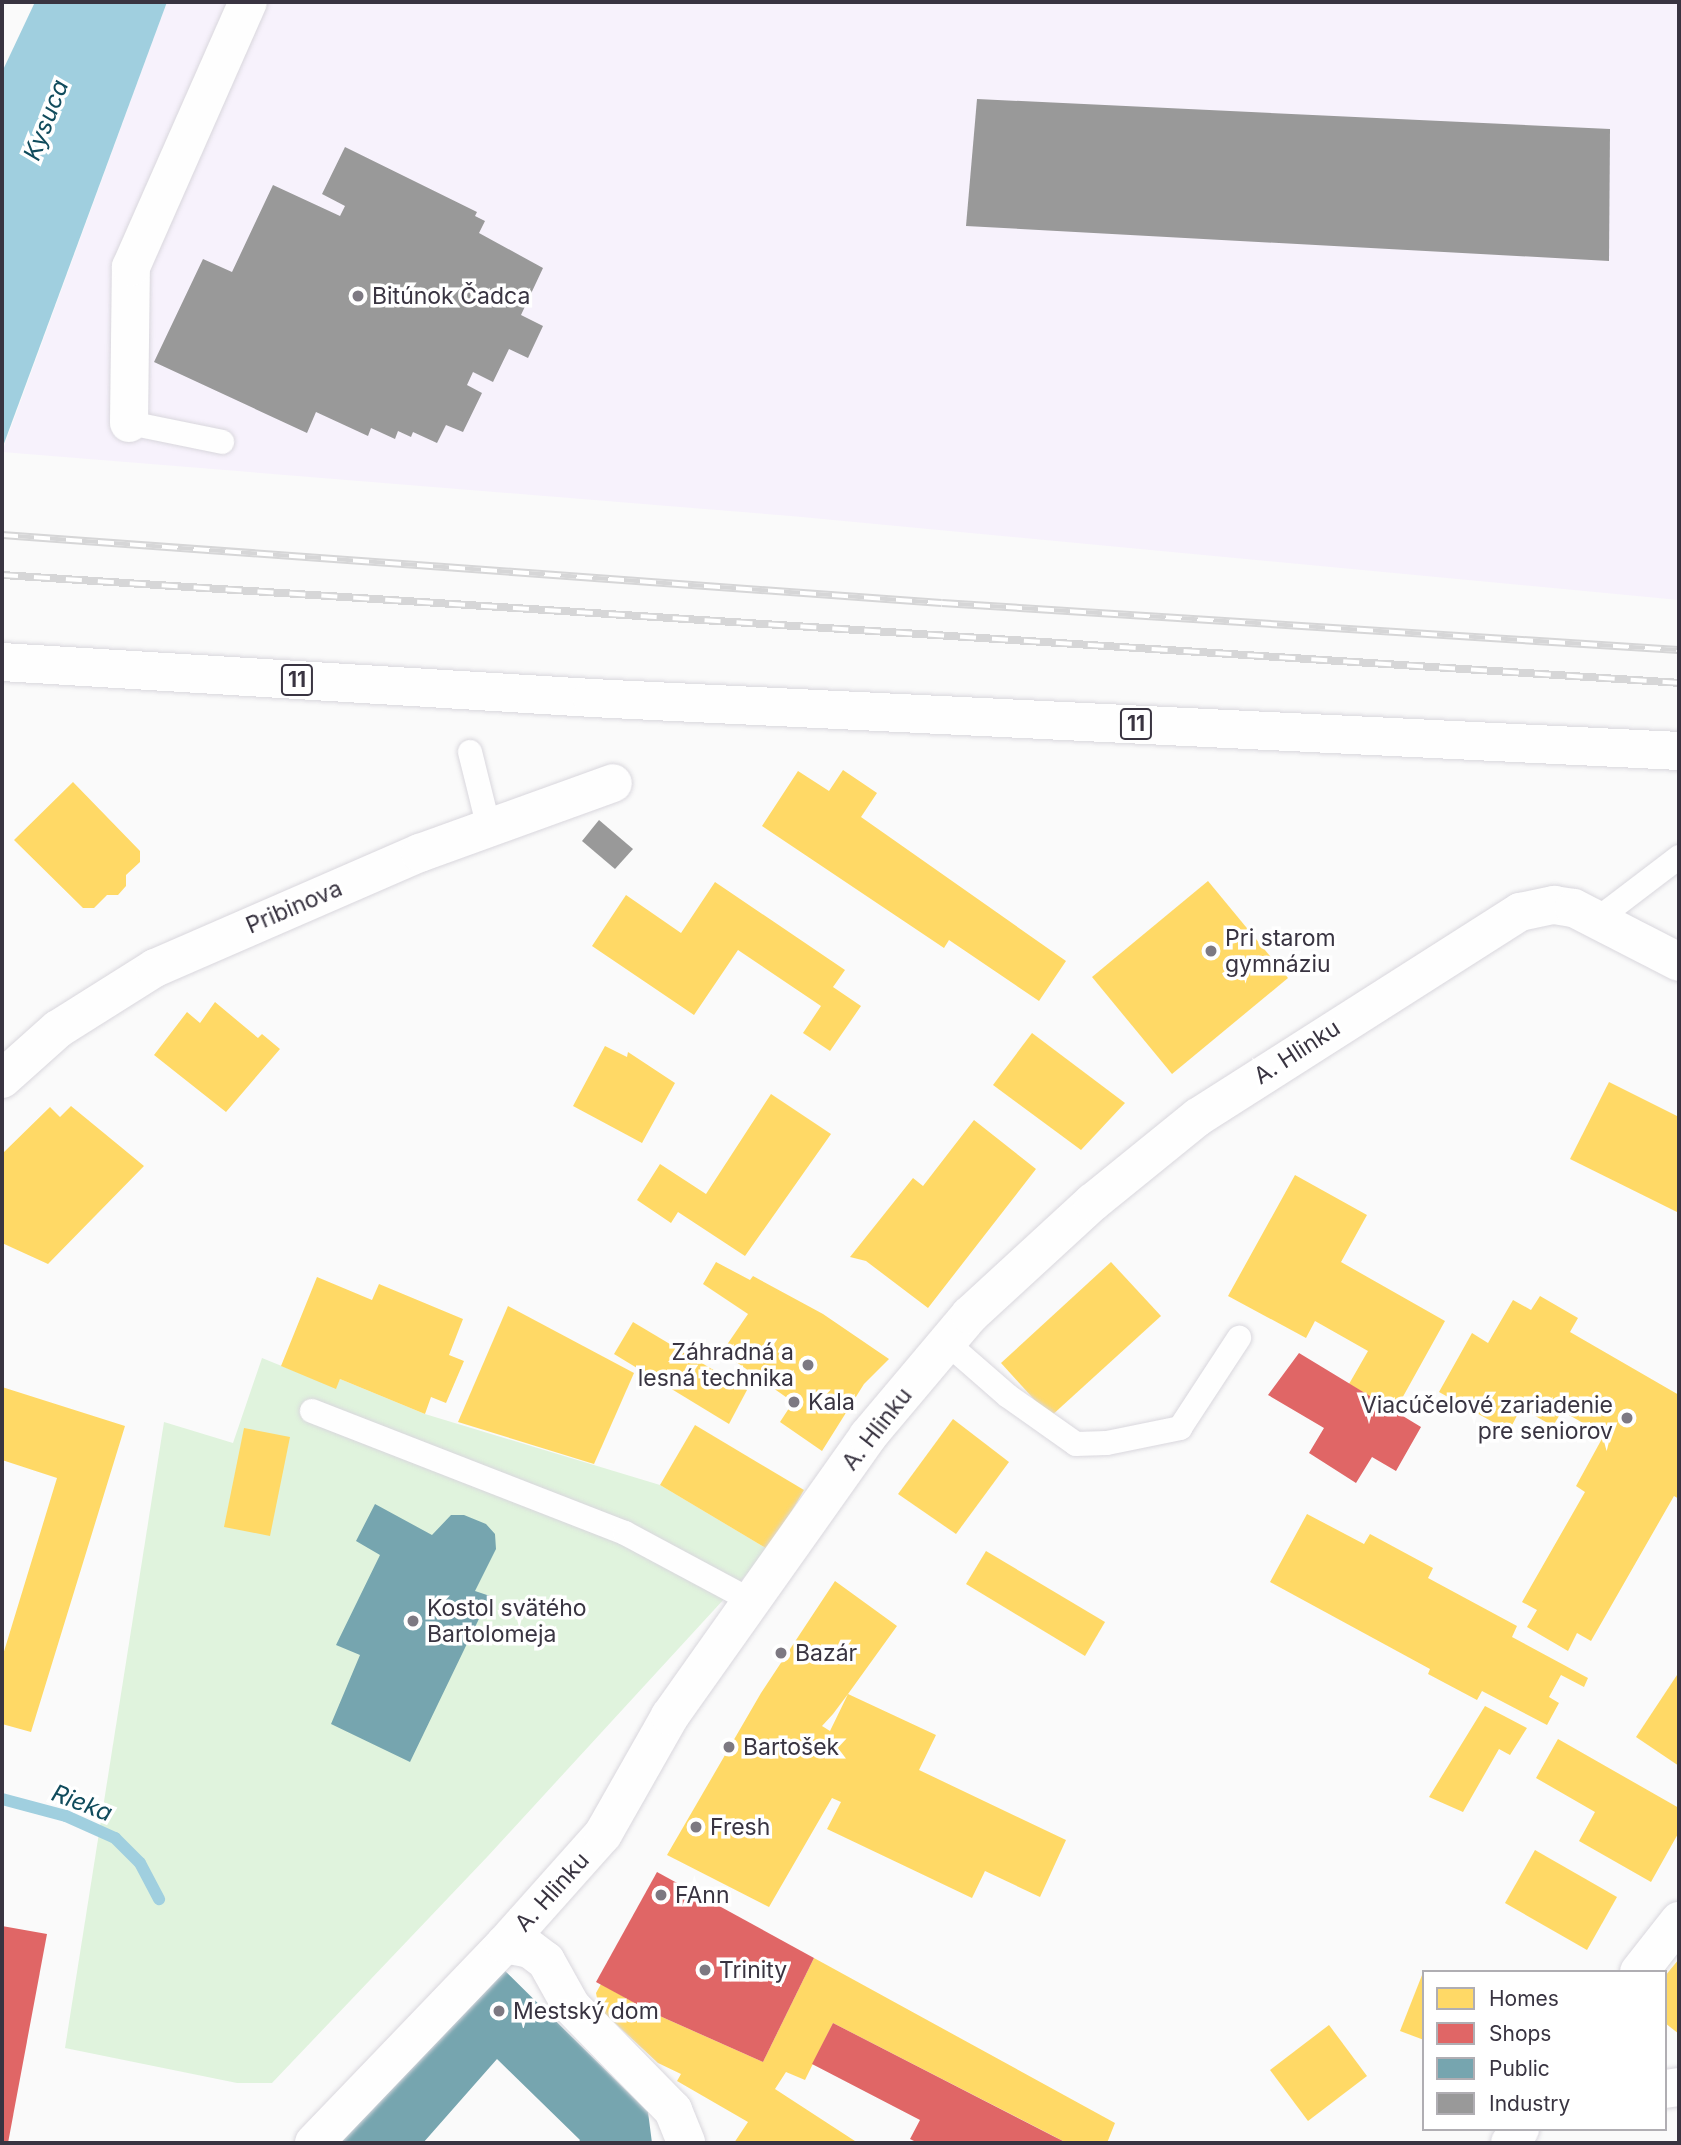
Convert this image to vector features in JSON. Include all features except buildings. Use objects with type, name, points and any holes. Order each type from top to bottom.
[{"type":"street","points":[[129,423],[131,267],[248,2]]},
{"type":"street","name":"11","points":[[2,662],[592,698],[1679,751]]},
{"type":"street","name":"Pribinova","points":[[2,1079],[58,1029],[155,968],[282,911],[489,828],[613,783]]},
{"type":"street","name":"A. Hlinku","points":[[314,2143],[505,1944],[603,1834],[670,1716],[868,1436],[946,1342],[1093,1202],[1198,1117],[1520,912],[1555,905],[1599,918],[1679,962]]},
{"type":"street","points":[[1641,1970],[1679,1921]]},
{"type":"street","points":[[505,1944],[530,1949],[545,1961],[570,2006],[673,2110],[686,2143]]},
{"type":"lane","points":[[129,423],[222,442]]},
{"type":"lane","points":[[470,752],[489,828]]},
{"type":"lane","points":[[1599,918],[1679,857]]},
{"type":"lane","points":[[946,1342],[1008,1396],[1076,1444],[1107,1443],[1180,1428],[1239,1338]]},
{"type":"lane","points":[[312,1411],[625,1533],[752,1601]]},
{"type":"shaded area","points":[[167,2],[1679,2],[1679,600],[791,516],[2,452]]},
{"type":"green space","points":[[262,1358],[336,1388],[340,1379],[425,1414],[660,1485],[769,1550],[488,1856],[272,2083],[237,2083],[65,2048],[164,1422],[233,1443]]},
{"type":"water","name":"Kysuca","points":[[35,2],[167,2],[2,449],[2,72]]},
{"type":"waterway","name":"Rieka","points":[[2,1799],[66,1816],[115,1838],[140,1863],[159,1899]]},
{"type":"railway","points":[[2,535],[942,603],[1679,650]]},
{"type":"railway","points":[[2,575],[1679,683]]},
{"type":"place","name":"Bitúnok Čadca","points":[[358,296]]},
{"type":"place","name":"Pri starom gymnáziu","points":[[1211,951]]},
{"type":"place","name":"Záhradná a lesná technika","points":[[808,1365]]},
{"type":"place","name":"Kala","points":[[794,1402]]},
{"type":"place","name":"Viacúčelové zariadenie pre seniorov","points":[[1627,1418]]},
{"type":"place","name":"Kostol svätého Bartolomeja","points":[[413,1621]]},
{"type":"place","name":"Bazár","points":[[781,1653]]},
{"type":"place","name":"Bartošek","points":[[729,1747]]},
{"type":"place","name":"Fresh","points":[[696,1827]]},
{"type":"place","name":"FAnn","points":[[661,1895]]},
{"type":"place","name":"Trinity","points":[[705,1970]]},
{"type":"place","name":"Mestský dom","points":[[499,2011]]}]
